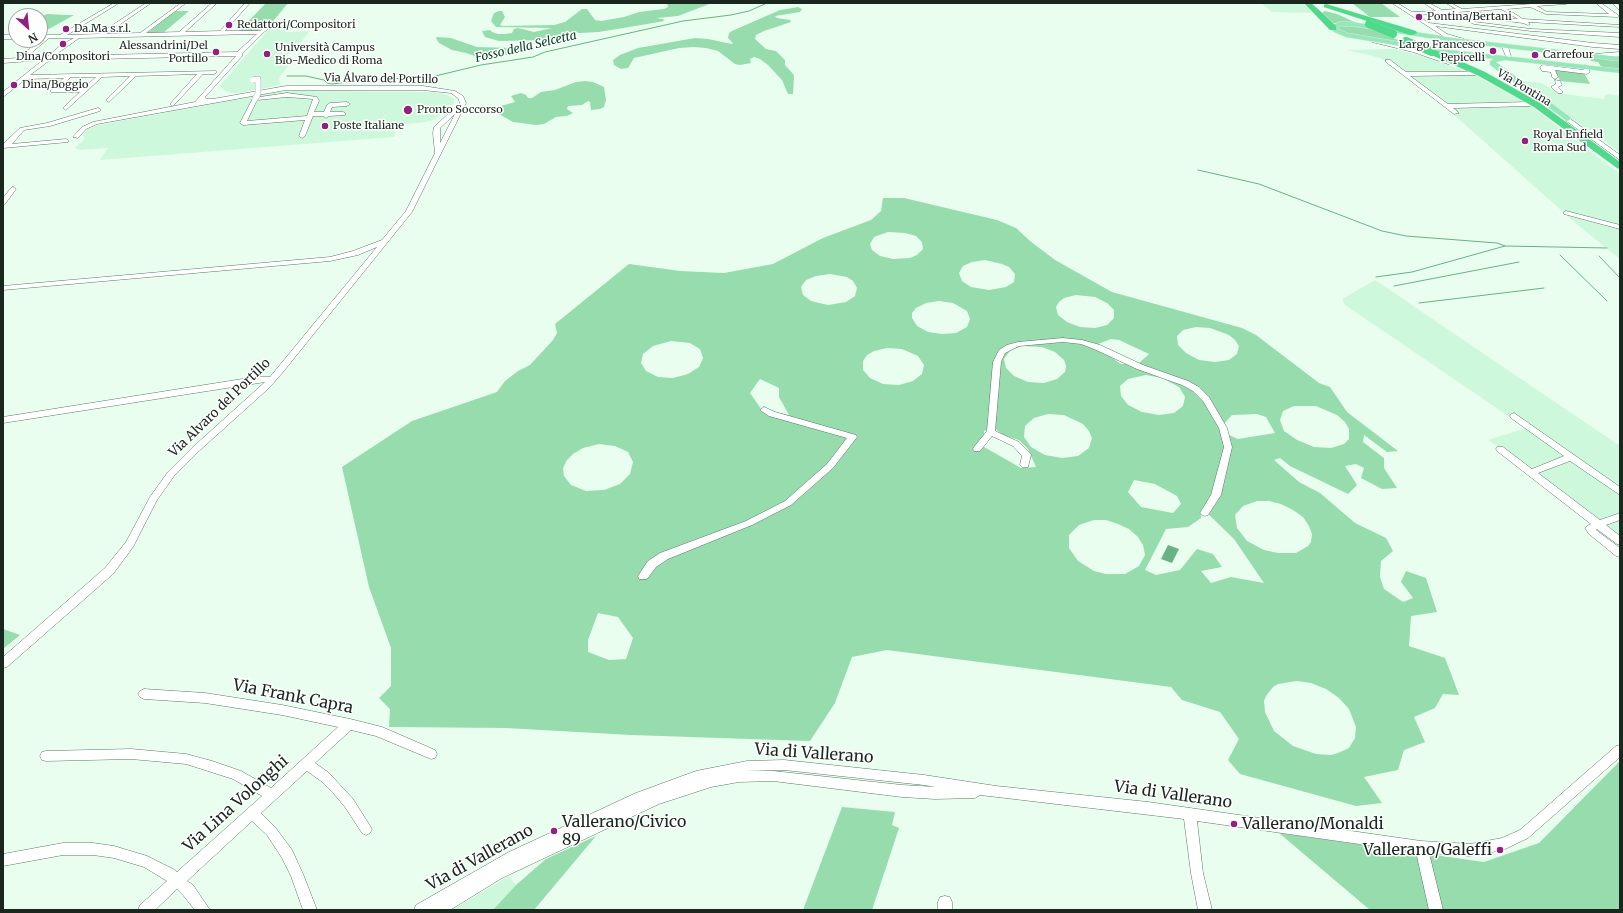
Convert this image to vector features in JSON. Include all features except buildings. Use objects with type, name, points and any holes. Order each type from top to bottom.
[{"type":"highway","points":[[1307,3],[1318,12],[1333,29]]},
{"type":"highway","points":[[1314,3],[1393,34],[1414,47],[1436,53]]},
{"type":"highway","points":[[1318,3],[1413,33]]},
{"type":"highway","points":[[1326,6],[1378,30],[1484,73],[1522,93],[1547,108],[1620,166]]},
{"type":"highway","points":[[1567,119],[1580,134],[1620,162]]},
{"type":"main road","points":[[1618,71],[1414,47],[1356,37],[1340,33],[1333,29],[1335,25],[1347,23],[1469,42],[1620,58]]},
{"type":"main road","name":"Via Pontina","points":[[1507,59],[1493,61],[1492,64],[1567,119]]},
{"type":"street","points":[[61,36],[117,3]]},
{"type":"street","points":[[101,35],[149,3]]},
{"type":"street","points":[[142,34],[184,3]]},
{"type":"street","points":[[181,33],[215,3]]},
{"type":"street","points":[[221,32],[248,3]]},
{"type":"street","points":[[1394,3],[1450,37],[1469,42]]},
{"type":"street","points":[[1426,3],[1441,12]]},
{"type":"street","points":[[1448,3],[1462,11]]},
{"type":"street","points":[[1412,14],[1565,3],[1589,26]]},
{"type":"street","points":[[1598,3],[1607,11],[1618,16]]},
{"type":"street","points":[[1617,4],[1620,10]]},
{"type":"street","points":[[1532,6],[1545,13],[1618,16]]},
{"type":"street","points":[[1503,8],[1525,21],[1536,30],[1560,41]]},
{"type":"street","points":[[1472,10],[1486,17],[1589,26],[1620,26]]},
{"type":"street","points":[[1452,11],[1472,22],[1536,30],[1620,35]]},
{"type":"street","points":[[1413,33],[1430,33],[1433,30],[1429,25]]},
{"type":"street","points":[[1429,25],[1546,40],[1620,47]]},
{"type":"street","points":[[3,61],[48,58],[238,54],[242,52],[261,32],[270,26]]},
{"type":"street","points":[[48,37],[261,32]]},
{"type":"street","points":[[1595,33],[1608,46]]},
{"type":"street","points":[[3,95],[6,90],[66,43],[78,37]]},
{"type":"street","points":[[1546,40],[1552,51]]},
{"type":"street","points":[[1506,46],[1507,59]]},
{"type":"street","name":"Via Pontina","points":[[1414,47],[1475,73],[1530,104],[1620,170]]},
{"type":"street","points":[[19,60],[34,48]]},
{"type":"street","points":[[186,106],[197,102],[203,97],[240,55],[238,54]]},
{"type":"street","points":[[1594,56],[1620,54]]},
{"type":"street","points":[[1388,61],[1456,112]]},
{"type":"street","points":[[1560,92],[1554,87],[1559,85],[1552,71],[1544,70],[1543,67],[1587,72],[1585,68]]},
{"type":"street","points":[[173,104],[202,72]]},
{"type":"street","points":[[24,77],[214,72]]},
{"type":"street","points":[[1406,74],[1475,73]]},
{"type":"street","points":[[109,100],[135,74]]},
{"type":"street","points":[[66,108],[101,75]]},
{"type":"street","points":[[69,76],[53,91],[86,90]]},
{"type":"street","points":[[253,80],[258,80],[258,94],[244,122],[343,114]]},
{"type":"street","points":[[214,85],[213,89],[217,96]]},
{"type":"street","name":"Via Álvaro del Portillo","points":[[217,96],[248,94],[291,88],[436,89],[456,94],[462,98],[463,103]]},
{"type":"street","points":[[255,99],[287,95],[310,97],[316,100],[302,136]]},
{"type":"street","points":[[203,97],[206,100],[217,96]]},
{"type":"street","points":[[4,146],[66,141],[67,143],[73,143],[81,139],[76,137],[83,129],[93,124],[186,106],[217,96]]},
{"type":"street","points":[[449,131],[442,134],[436,133],[437,127],[442,121],[463,103]]},
{"type":"street","name":"Via Alvaro del Portillo","points":[[3,664],[108,571],[130,544],[153,499],[171,474],[272,379],[409,212],[463,103]]},
{"type":"street","points":[[326,115],[330,105],[347,104]]},
{"type":"street","points":[[1448,106],[1530,104]]},
{"type":"street","points":[[4,146],[22,129],[48,125],[98,110]]},
{"type":"street","name":"Via Pontina","points":[[1567,119],[1620,158]]},
{"type":"street","points":[[442,121],[449,120],[453,124]]},
{"type":"street","name":"Via Alvaro del Portillo","points":[[436,133],[438,148],[437,154]]},
{"type":"street","points":[[3,203],[13,189]]},
{"type":"street","points":[[1566,213],[1620,227]]},
{"type":"street","points":[[3,288],[330,259],[355,254],[384,241]]},
{"type":"street","points":[[977,449],[991,432],[997,362],[1002,352],[1018,344],[1063,340],[1082,342],[1097,347],[1140,367],[1185,383],[1196,389],[1206,399],[1223,428],[1228,439],[1228,447],[1216,495],[1205,513]]},
{"type":"street","points":[[3,420],[255,380],[272,379]]},
{"type":"street","points":[[643,576],[652,564],[664,556],[749,523],[788,503],[830,466],[853,437],[772,414],[764,410]]},
{"type":"street","points":[[1514,416],[1620,492]]},
{"type":"street","points":[[991,432],[1016,444],[1026,455],[1025,465]]},
{"type":"street","points":[[1500,449],[1620,541]]},
{"type":"street","points":[[1530,473],[1571,457]]},
{"type":"street","points":[[1620,516],[1590,528],[1592,532],[1620,553]]},
{"type":"street","name":"Via Frank Capra","points":[[144,694],[187,696],[243,703],[350,724],[384,733],[431,754]]},
{"type":"street","name":"Via Lina Volonghi","points":[[145,910],[350,724]]},
{"type":"street","name":"Via di Vallerano","points":[[421,910],[477,876],[525,850],[660,788],[715,771],[752,765],[784,765],[924,780],[996,792],[1190,814],[1421,847],[1470,850],[1494,847],[1524,834],[1620,750]]},
{"type":"street","points":[[46,756],[131,754],[186,759],[237,775],[272,795]]},
{"type":"street","points":[[306,764],[325,777],[338,790],[349,803],[366,829]]},
{"type":"street","name":"Via di Vallerano","points":[[438,910],[497,874],[531,857],[656,799],[711,782],[762,776],[923,793],[996,792]]},
{"type":"street","points":[[252,813],[274,836],[287,854],[297,874],[310,910]]},
{"type":"street","points":[[1190,814],[1197,873],[1205,910]]},
{"type":"street","points":[[1421,847],[1436,910]]},
{"type":"street","points":[[3,860],[46,851],[74,849],[101,850],[119,853],[147,862],[168,873],[178,880],[203,910]]},
{"type":"shaded area","points":[[266,3],[288,3],[270,25],[257,31],[239,31]]},
{"type":"shaded area","points":[[667,3],[712,3],[678,16],[656,18],[663,19],[664,21],[599,32],[579,33],[573,31],[556,39],[550,40],[499,41],[485,37],[482,31],[490,30],[498,34],[505,34],[512,33],[514,29],[518,28],[534,32],[552,28],[496,27],[491,21],[494,13],[499,11],[502,11],[505,17],[500,25],[503,26],[554,25],[565,22],[582,9],[587,9],[595,20],[601,21],[624,17],[639,12],[664,9],[668,7]]},
{"type":"shaded area","points":[[1261,3],[1302,3],[1312,13],[1272,12]]},
{"type":"shaded area","points":[[1352,3],[1381,3],[1400,17],[1370,17]]},
{"type":"shaded area","points":[[798,7],[802,9],[800,12],[775,16],[777,18],[790,20],[791,22],[764,31],[756,35],[755,39],[766,49],[776,51],[785,60],[785,65],[794,75],[793,94],[788,94],[782,80],[760,59],[754,57],[750,59],[751,63],[740,65],[735,64],[718,51],[706,48],[679,48],[634,58],[628,68],[621,69],[614,65],[613,60],[620,55],[638,48],[695,38],[732,44],[733,43],[728,38],[729,33],[732,31],[780,10]]},
{"type":"shaded area","points":[[175,11],[189,11],[163,33],[146,34]]},
{"type":"shaded area","points":[[1325,11],[1337,14],[1359,24],[1341,22],[1331,24],[1322,13]]},
{"type":"shaded area","points":[[48,14],[74,15],[49,29]]},
{"type":"shaded area","name":"Università Campus Bio-Medico di Roma","points":[[294,23],[287,32],[310,31],[297,47],[289,50],[287,59],[288,66],[279,78],[280,85],[240,93],[231,93],[225,91],[221,87],[218,88],[269,29],[277,24]]},
{"type":"shaded area","points":[[1345,24],[1371,28],[1407,44],[1345,34],[1338,31],[1335,26]]},
{"type":"shaded area","points":[[436,38],[451,38],[477,47],[512,48],[516,52],[512,55],[493,54],[481,57],[475,56],[452,50],[439,43]]},
{"type":"shaded area","points":[[1395,49],[1426,57],[1475,75],[1532,107],[1620,174],[1620,259],[1580,227],[1453,114],[1381,58],[1347,50]]},
{"type":"shaded area","points":[[1589,57],[1620,60],[1620,70],[1602,68],[1598,62],[1591,61]]},
{"type":"shaded area","points":[[1555,70],[1584,73],[1590,84],[1560,81]]},
{"type":"shaded area","points":[[1518,80],[1541,83],[1563,94],[1605,99],[1604,96],[1608,94],[1620,96],[1620,153],[1587,127],[1582,127]]},
{"type":"shaded area","points":[[576,82],[593,82],[604,87],[606,100],[604,107],[591,110],[590,102],[588,101],[582,105],[568,106],[567,109],[573,113],[567,116],[556,117],[544,124],[536,125],[513,122],[497,113],[501,106],[515,102],[511,96],[521,93],[526,95],[528,98],[532,98],[541,92],[555,90]]},
{"type":"shaded area","points":[[277,92],[434,92],[448,95],[454,99],[454,103],[448,110],[433,120],[397,125],[394,137],[100,160],[108,148],[79,150],[75,148],[85,139],[83,136],[88,129],[98,125]]},
{"type":"shaded area","points":[[883,198],[904,198],[997,220],[1016,228],[1055,260],[1112,292],[1242,328],[1256,335],[1319,383],[1330,387],[1347,412],[1398,451],[1387,452],[1364,435],[1363,442],[1384,458],[1384,468],[1397,488],[1382,489],[1361,478],[1364,468],[1356,464],[1345,466],[1357,485],[1348,494],[1290,466],[1280,458],[1274,460],[1299,482],[1320,493],[1355,523],[1386,538],[1393,551],[1381,561],[1380,577],[1384,589],[1403,602],[1413,598],[1401,582],[1406,571],[1426,578],[1437,612],[1411,616],[1409,646],[1445,658],[1459,695],[1443,694],[1435,708],[1414,717],[1425,742],[1404,750],[1398,770],[1364,777],[1382,803],[1356,806],[1240,774],[1228,760],[1239,739],[1220,712],[1182,700],[1171,687],[887,650],[852,657],[835,703],[810,741],[631,735],[506,728],[389,727],[390,709],[379,698],[391,686],[391,648],[369,587],[342,467],[412,421],[497,392],[505,381],[518,371],[530,365],[553,340],[557,333],[555,324],[629,264],[680,271],[724,273],[773,264],[823,238],[871,220],[881,211]],"holes":[[[888,232],[905,233],[916,236],[922,242],[923,249],[917,255],[910,258],[893,259],[880,256],[872,250],[870,244],[874,237]],[[985,260],[1009,267],[1015,274],[1014,282],[1006,287],[989,290],[971,287],[962,281],[959,273],[963,266],[972,262]],[[830,274],[847,277],[853,281],[857,288],[855,296],[846,302],[828,305],[811,301],[803,295],[801,287],[806,280],[816,276]],[[1076,295],[1095,297],[1107,303],[1114,310],[1114,318],[1107,325],[1095,328],[1080,327],[1067,322],[1058,315],[1056,307],[1059,302],[1064,298]],[[939,301],[953,303],[967,311],[970,319],[967,327],[956,333],[942,334],[928,332],[917,326],[912,318],[912,313],[916,308],[926,303]],[[1196,327],[1210,328],[1229,335],[1239,346],[1237,354],[1229,360],[1215,362],[1199,360],[1186,353],[1178,345],[1177,336],[1183,330]],[[1111,339],[1119,340],[1149,354],[1138,364],[1121,364],[1103,351],[1098,344]],[[671,341],[690,343],[700,349],[703,358],[699,367],[688,374],[673,378],[658,377],[646,371],[641,363],[643,354],[653,346]],[[1022,346],[1042,347],[1055,352],[1064,360],[1066,366],[1065,372],[1057,379],[1044,383],[1028,382],[1014,376],[1006,368],[1004,359],[1010,351]],[[887,348],[902,349],[918,356],[924,365],[922,374],[913,381],[899,385],[883,384],[870,378],[863,370],[863,361],[867,355],[874,351]],[[1146,375],[1162,378],[1179,387],[1185,397],[1183,406],[1174,413],[1159,415],[1142,412],[1128,405],[1121,396],[1120,386],[1128,379]],[[760,379],[779,388],[779,397],[789,415],[761,409],[750,393]],[[1294,406],[1316,406],[1337,415],[1345,422],[1349,429],[1349,439],[1344,444],[1331,448],[1314,447],[1297,440],[1284,431],[1280,420],[1283,411]],[[1048,414],[1064,415],[1083,424],[1089,431],[1092,438],[1089,448],[1078,456],[1062,458],[1045,455],[1031,447],[1024,437],[1025,426],[1034,418]],[[1257,414],[1266,417],[1275,433],[1238,439],[1229,435],[1224,424],[1232,415]],[[994,428],[1003,435],[1019,440],[1028,449],[1036,467],[1021,468],[984,447],[984,431]],[[599,444],[615,446],[628,452],[633,462],[630,474],[620,484],[604,490],[586,491],[571,485],[564,476],[563,468],[567,460],[573,454],[583,448]],[[1134,480],[1155,484],[1177,496],[1181,504],[1173,513],[1141,507],[1128,492]],[[1257,501],[1269,501],[1281,504],[1293,510],[1303,517],[1312,534],[1311,542],[1308,546],[1296,553],[1278,553],[1264,550],[1247,541],[1237,528],[1235,515],[1243,506]],[[1202,508],[1234,539],[1264,583],[1231,577],[1211,583],[1201,571],[1222,567],[1213,554],[1197,549],[1180,570],[1156,575],[1145,570],[1166,529],[1188,527],[1201,518]],[[1094,520],[1106,520],[1129,529],[1138,537],[1143,545],[1145,555],[1139,566],[1125,574],[1106,574],[1094,571],[1078,561],[1069,548],[1069,535],[1079,525]],[[598,613],[618,617],[633,638],[626,659],[609,660],[588,652],[588,640]],[[1297,681],[1311,683],[1326,689],[1339,698],[1349,709],[1356,727],[1355,738],[1349,748],[1331,755],[1316,754],[1293,746],[1274,731],[1265,712],[1264,701],[1273,687],[1278,684]]]},
{"type":"shaded area","points":[[1375,280],[1620,446],[1620,547],[1599,532],[1605,526],[1488,440],[1526,428],[1345,305],[1342,299]]},
{"type":"shaded area","points":[[1168,545],[1179,549],[1172,563],[1161,559]]},
{"type":"shaded area","points":[[3,629],[20,635],[3,649]]},
{"type":"shaded area","points":[[1620,761],[1620,910],[1370,910],[1279,833],[1484,862],[1539,843]]},
{"type":"shaded area","points":[[842,807],[895,812],[892,825],[899,828],[872,910],[803,910]]},
{"type":"shaded area","points":[[596,836],[534,910],[493,910],[516,885],[546,859]]},
{"type":"shaded area","points":[[509,876],[516,885],[493,910],[452,910]]},
{"type":"waterway","name":"Fosso della Selcetta","points":[[287,76],[306,76],[324,80],[327,83],[332,84],[366,80],[431,77],[481,65],[533,57],[545,52],[683,21],[731,15],[749,11],[767,3]]},
{"type":"waterway","points":[[1198,170],[1259,184],[1382,231],[1406,236],[1497,243],[1505,246]]},
{"type":"waterway","points":[[1376,277],[1412,272],[1505,246]]},
{"type":"waterway","points":[[1505,246],[1607,248]]},
{"type":"waterway","points":[[1560,255],[1607,301]]},
{"type":"waterway","points":[[1599,256],[1620,278]]},
{"type":"waterway","points":[[1394,286],[1519,262]]},
{"type":"waterway","points":[[1419,303],[1544,288]]},
{"type":"place","name":"Pontina/Bertani","points":[[1419,17]]},
{"type":"place","name":"Redattori/Compositori","points":[[229,25]]},
{"type":"place","name":"Da.Ma s.r.l.","points":[[66,29]]},
{"type":"place","name":"Dina/Compositori","points":[[63,44]]},
{"type":"place","name":"Largo Francesco Pepicelli","points":[[1493,51]]},
{"type":"place","name":"Alessandrini/Del Portillo","points":[[216,52]]},
{"type":"place","name":"Università Campus Bio-Medico di Roma","points":[[267,54]]},
{"type":"place","name":"Carrefour","points":[[1535,55]]},
{"type":"place","name":"Dina/Boggio","points":[[14,85]]},
{"type":"place","name":"Pronto Soccorso","points":[[408,110]]},
{"type":"place","name":"Poste Italiane","points":[[325,126]]},
{"type":"place","name":"Royal Enfield Roma Sud","points":[[1525,141]]},
{"type":"place","name":"Vallerano/Monaldi","points":[[1234,824]]},
{"type":"place","name":"Vallerano/Civico 89","points":[[554,831]]},
{"type":"place","name":"Vallerano/Galeffi","points":[[1500,850]]}]
